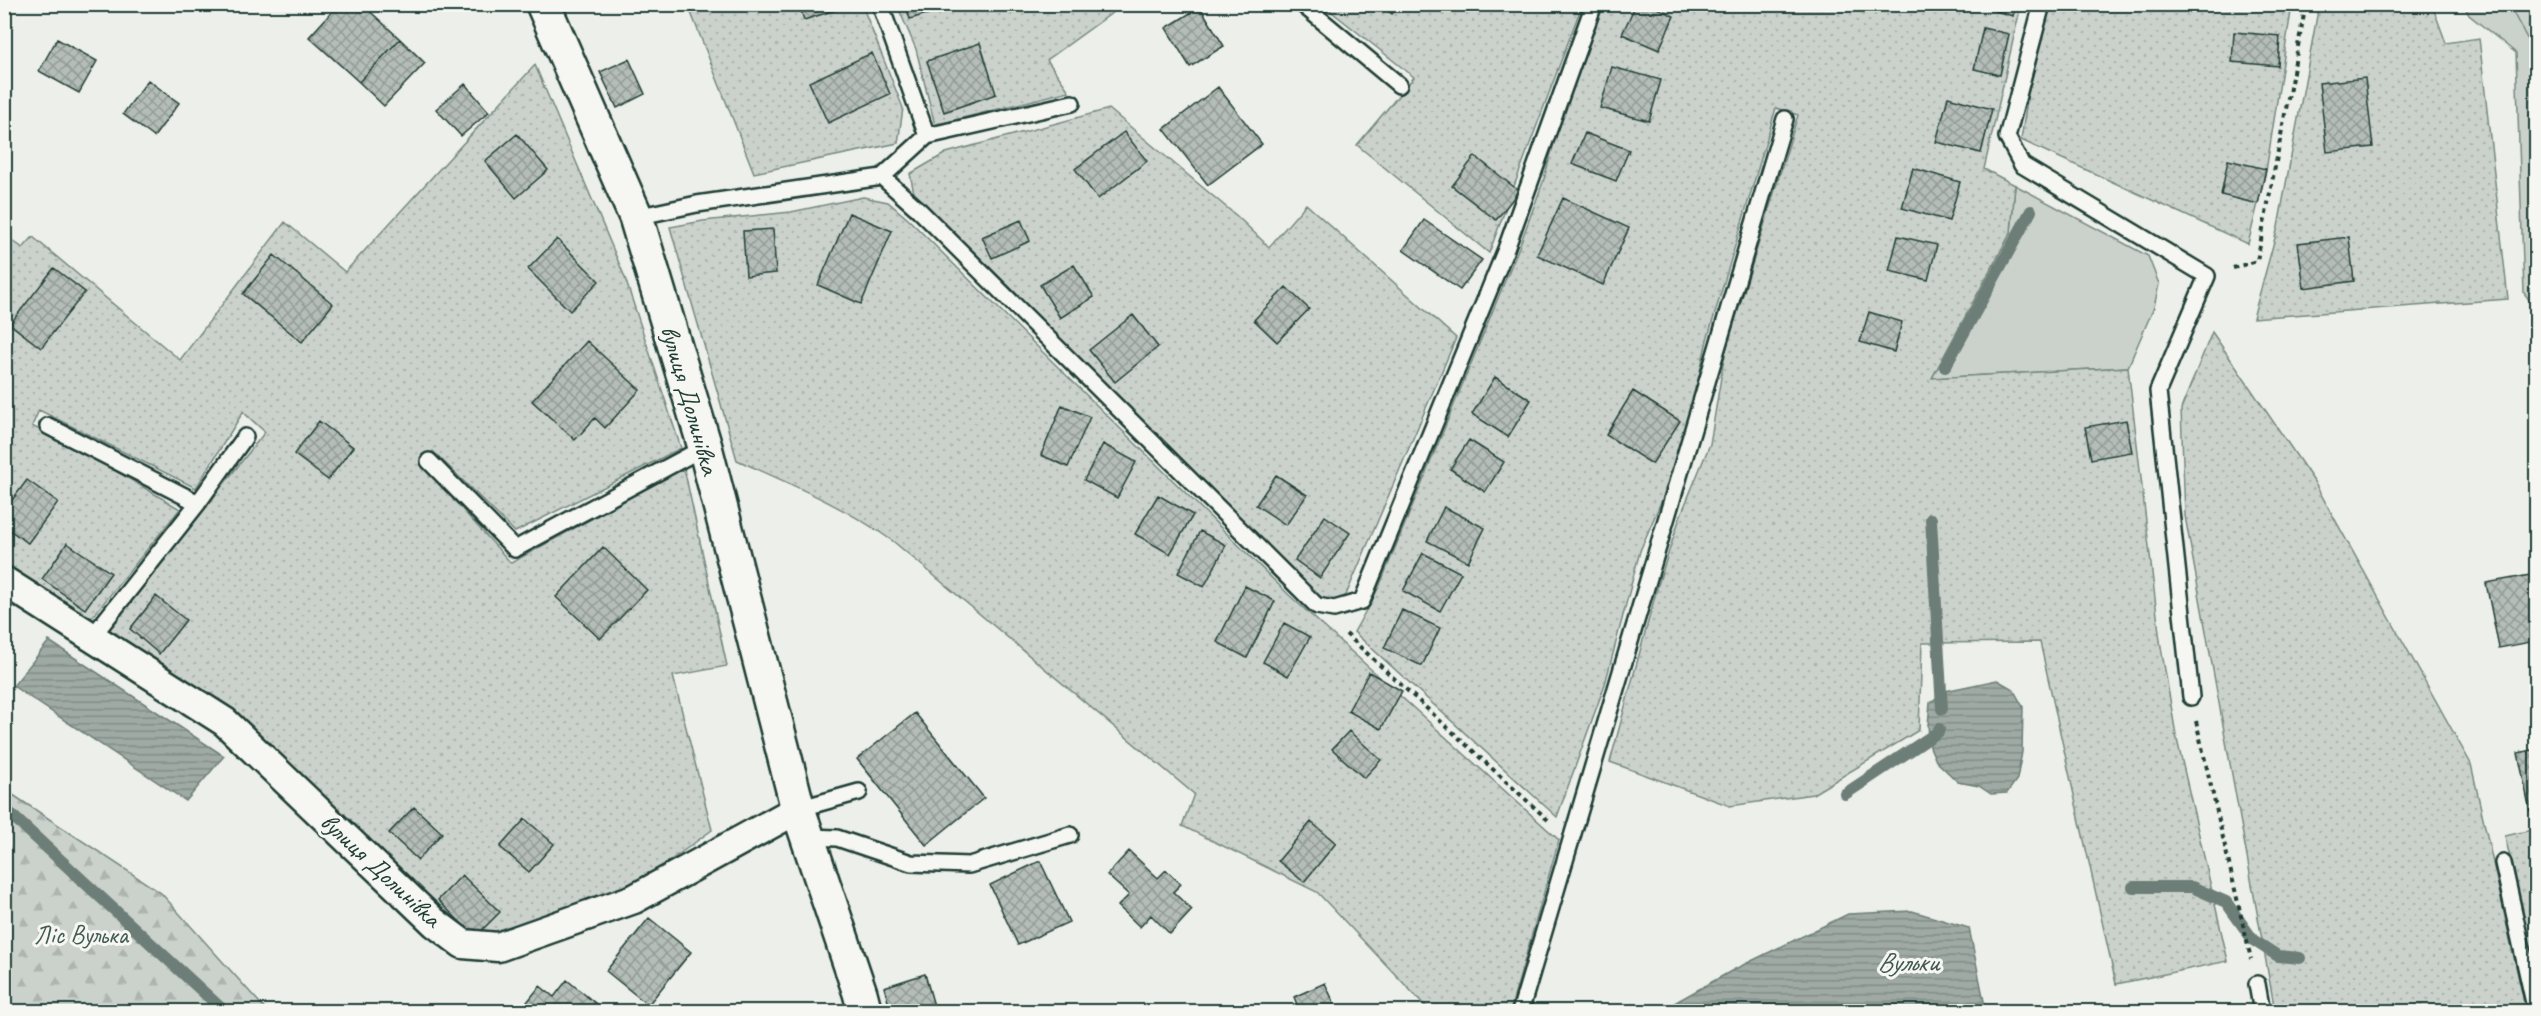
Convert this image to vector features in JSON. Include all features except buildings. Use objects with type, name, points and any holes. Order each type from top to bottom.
[{"type":"street","name":"вулиця Долинівка","points":[[543,4],[636,216],[705,447],[803,824],[860,1005]]},
{"type":"street","name":"вулиця Долинівка","points":[[4,581],[225,722],[435,922],[463,944],[498,947],[634,899],[803,824]]},
{"type":"lane","points":[[880,4],[927,136]]},
{"type":"lane","points":[[1302,4],[1399,86]]},
{"type":"lane","points":[[882,177],[919,210],[1317,606],[1334,609],[1362,601],[1506,249],[1593,4]]},
{"type":"lane","points":[[2042,4],[2007,136],[2022,165],[2207,276],[2157,391],[2191,697]]},
{"type":"lane","points":[[636,216],[697,204],[882,177],[927,136],[1072,104]]},
{"type":"lane","points":[[1520,1011],[1785,119]]},
{"type":"lane","points":[[48,426],[198,503]]},
{"type":"lane","points":[[92,637],[198,503],[245,437]]},
{"type":"lane","points":[[429,461],[515,549],[705,447]]},
{"type":"lane","points":[[803,824],[859,792]]},
{"type":"lane","points":[[803,824],[911,863],[969,865],[1070,835]]},
{"type":"lane","points":[[2503,863],[2536,1011]]},
{"type":"lane","points":[[2257,984],[2262,1011]]},
{"type":"path","points":[[2207,276],[2257,261],[2306,4]]},
{"type":"path","points":[[1334,609],[1346,635],[1569,840]]},
{"type":"path","points":[[2191,697],[2257,984]]},
{"type":"green space","points":[[688,5],[862,5],[903,108],[898,143],[754,173]]},
{"type":"green space","points":[[897,5],[1123,5],[1047,60],[1069,91],[935,125],[916,49]]},
{"type":"green space","points":[[1323,5],[1582,5],[1489,253],[1357,145],[1414,77]]},
{"type":"green space","points":[[1603,5],[2021,5],[1984,169],[2015,185],[2011,232],[1932,378],[2128,367],[2160,641],[2176,735],[2228,961],[2116,984],[2040,642],[1922,643],[1919,730],[1813,794],[1730,806],[1610,762],[1658,585],[1680,517],[1710,444],[1725,353],[1798,115],[1776,108],[1707,340],[1691,412],[1669,483],[1640,551],[1605,684],[1557,817],[1354,632],[1379,587],[1519,247],[1543,182],[1562,115]]},
{"type":"green space","points":[[2050,5],[2292,5],[2266,171],[2248,244],[2021,140],[2028,94]]},
{"type":"green space","points":[[2319,5],[2432,5],[2446,43],[2479,38],[2508,299],[2253,318],[2278,227]]},
{"type":"green space","points":[[2464,5],[2536,5],[2536,309],[2524,293],[2516,53],[2469,15]]},
{"type":"green space","points":[[2509,5],[2536,5],[2536,55]]},
{"type":"green space","points":[[535,65],[624,275],[681,448],[515,532],[433,451],[421,464],[511,563],[684,468],[727,666],[673,676],[712,830],[638,884],[491,936],[458,931],[107,632],[265,432],[243,412],[196,488],[39,410],[32,426],[111,468],[180,509],[89,621],[29,584],[5,565],[4,235],[23,248],[33,237],[180,360],[285,222],[345,272]]},
{"type":"green space","points":[[1109,109],[1238,217],[1269,247],[1306,204],[1456,338],[1346,595],[1335,603],[1319,596],[914,193],[910,174],[946,153]]},
{"type":"green space","points":[[2015,185],[2148,256],[2159,284],[2154,307],[2128,367],[1932,378],[2011,232]]},
{"type":"green space","points":[[863,197],[888,202],[909,220],[1289,595],[1559,840],[1510,1011],[1430,1011],[1317,892],[1182,826],[1194,794],[894,542],[837,507],[737,460],[670,227],[703,221],[791,212]]},
{"type":"green space","points":[[2212,332],[2313,480],[2471,764],[2526,1011],[2275,1011],[2185,516],[2181,409]]},
{"type":"green space","name":"Ліс Вулька","points":[[4,789],[161,893],[267,1011],[5,1011]]},
{"type":"green space","points":[[2536,829],[2536,971],[2505,836]]},
{"type":"water","points":[[49,641],[224,756],[186,801],[13,686]]},
{"type":"water","points":[[1997,680],[2013,689],[2023,707],[2022,752],[2017,779],[2007,793],[1991,794],[1979,786],[1958,782],[1936,761],[1930,747],[1928,725],[1930,703],[1945,691]]},
{"type":"water","name":"Вульки","points":[[1912,911],[1969,928],[1986,1011],[1660,1011],[1735,969],[1848,914]]},
{"type":"waterway","points":[[1945,367],[2031,211]]},
{"type":"waterway","points":[[1931,519],[1942,709]]},
{"type":"waterway","points":[[1845,794],[1938,732],[1939,729]]},
{"type":"waterway","points":[[4,808],[225,1012]]},
{"type":"waterway","points":[[2133,887],[2192,887],[2226,902],[2253,940],[2278,956],[2300,958]]}]
